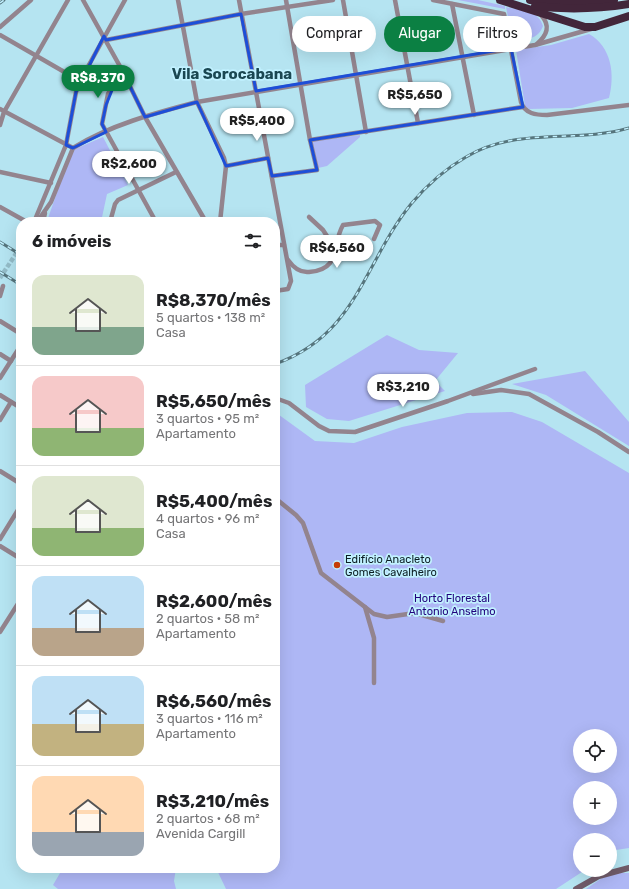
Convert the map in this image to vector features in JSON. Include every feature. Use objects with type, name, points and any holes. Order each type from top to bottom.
[{"type":"highway","points":[[501,0],[533,6],[568,9],[589,9],[629,4]]},
{"type":"highway","points":[[501,0],[538,11],[574,25],[595,27],[629,16]]},
{"type":"highway","points":[[530,0],[556,3],[581,3],[614,0]]},
{"type":"street","points":[[0,27],[31,0]]},
{"type":"street","points":[[0,125],[2,110],[68,0]]},
{"type":"street","points":[[83,0],[122,70],[145,117],[203,217]]},
{"type":"street","points":[[36,217],[66,145],[76,92],[80,81],[125,0]]},
{"type":"street","points":[[178,0],[197,102],[224,158],[226,166],[221,217]]},
{"type":"street","points":[[239,0],[279,217]]},
{"type":"street","points":[[272,176],[317,170],[310,140],[286,0]]},
{"type":"street","points":[[105,38],[183,26],[241,14],[333,0]]},
{"type":"street","points":[[343,0],[366,132]]},
{"type":"street","points":[[395,0],[418,124]]},
{"type":"street","points":[[433,0],[504,14],[504,16]]},
{"type":"street","points":[[452,4],[474,115]]},
{"type":"street","points":[[535,45],[546,33],[548,24],[538,11]]},
{"type":"street","points":[[532,45],[564,38],[595,27]]},
{"type":"street","points":[[0,35],[80,81]]},
{"type":"street","points":[[44,217],[73,148],[106,132],[145,117],[197,102],[490,52]]},
{"type":"street","points":[[512,52],[523,108],[528,112],[547,116],[629,105]]},
{"type":"street","points":[[122,70],[108,94],[102,124],[153,217]]},
{"type":"street","points":[[310,140],[523,108]]},
{"type":"street","points":[[2,110],[73,148]]},
{"type":"street","points":[[226,166],[268,158]]},
{"type":"street","points":[[0,172],[51,183]]},
{"type":"street","points":[[111,217],[115,204],[118,200],[176,172]]},
{"type":"street","points":[[0,207],[18,217]]},
{"type":"street","points":[[41,217],[46,211]]},
{"type":"street","points":[[309,217],[323,230],[336,250]]},
{"type":"street","points":[[287,259],[296,268],[308,272],[327,266],[333,259],[340,230],[343,225],[348,223],[376,221],[380,225],[374,239]]},
{"type":"street","points":[[280,222],[291,281],[288,289],[280,290]]},
{"type":"street","points":[[0,289],[3,286],[0,296]]},
{"type":"street","points":[[0,321],[16,331]]},
{"type":"street","points":[[0,378],[16,353]]},
{"type":"street","points":[[0,354],[11,361]]},
{"type":"street","points":[[280,400],[289,403],[319,426],[329,431],[345,433],[366,429],[535,369]]},
{"type":"street","points":[[448,401],[485,391],[501,390],[529,394],[598,432],[629,452]]},
{"type":"street","points":[[0,395],[16,405]]},
{"type":"street","points":[[0,420],[11,402]]},
{"type":"street","points":[[0,471],[16,481]]},
{"type":"street","points":[[280,502],[296,515],[303,524],[321,573],[365,607],[380,616],[387,617],[415,613],[443,621]]},
{"type":"street","points":[[0,539],[16,513]]},
{"type":"street","points":[[0,546],[16,556]]},
{"type":"street","points":[[0,632],[2,624],[16,606]]},
{"type":"street","points":[[365,607],[374,638],[374,682]]},
{"type":"street","points":[[576,889],[599,876],[628,869]]},
{"type":"highlighted area","points":[[241,14],[256,91],[511,48],[523,107],[310,140],[317,170],[272,176],[268,158],[226,166],[197,102],[145,117],[121,68],[106,105],[102,124],[106,132],[73,148],[66,145],[76,92],[104,36],[106,40]]},
{"type":"green space","points":[[458,0],[478,0],[505,6],[505,9]]},
{"type":"green space","points":[[506,7],[523,10],[538,17],[543,26],[541,31],[532,38],[532,16],[508,16]]},
{"type":"green space","points":[[589,34],[597,40],[603,46],[610,62],[612,80],[609,98],[572,108],[529,109],[525,106],[516,52],[532,52],[532,48],[551,45]]},
{"type":"green space","points":[[360,135],[360,137],[327,166],[318,168],[312,141]]},
{"type":"green space","points":[[103,137],[128,185],[107,194],[102,217],[48,217],[67,164],[75,149]]},
{"type":"green space","points":[[387,335],[419,350],[458,353],[435,381],[445,391],[349,421],[327,419],[306,407],[305,385]]},
{"type":"green space","points":[[585,371],[629,422],[629,446],[546,395],[512,384]]},
{"type":"green space","name":"Horto Florestal Antonio Anselmo","points":[[512,412],[542,422],[629,473],[629,848],[617,850],[617,833],[573,833],[573,877],[574,877],[556,889],[226,889],[218,873],[280,873],[280,416],[315,441],[354,443],[402,427],[467,413]]},
{"type":"green space","points":[[60,873],[175,873],[174,881],[176,889],[58,889],[53,885]]},
{"type":"green space","points":[[617,873],[629,873],[629,889],[586,889],[602,878],[617,877]]},
{"type":"tunnel","points":[[0,278],[16,254]]},
{"type":"railway","points":[[0,3],[4,0]]},
{"type":"railway","points":[[280,362],[302,351],[324,335],[341,316],[356,296],[381,250],[411,204],[423,190],[458,162],[485,148],[505,142],[526,138],[609,133],[629,128]]},
{"type":"railway","points":[[0,242],[16,252]]},
{"type":"railway","points":[[0,272],[16,282]]},
{"type":"place","name":"Edifício Anacleto Gomes Cavalheiro","points":[[337,565]]},
{"type":"district","name":"Vila Sorocabana","points":[[232,74]]}]
